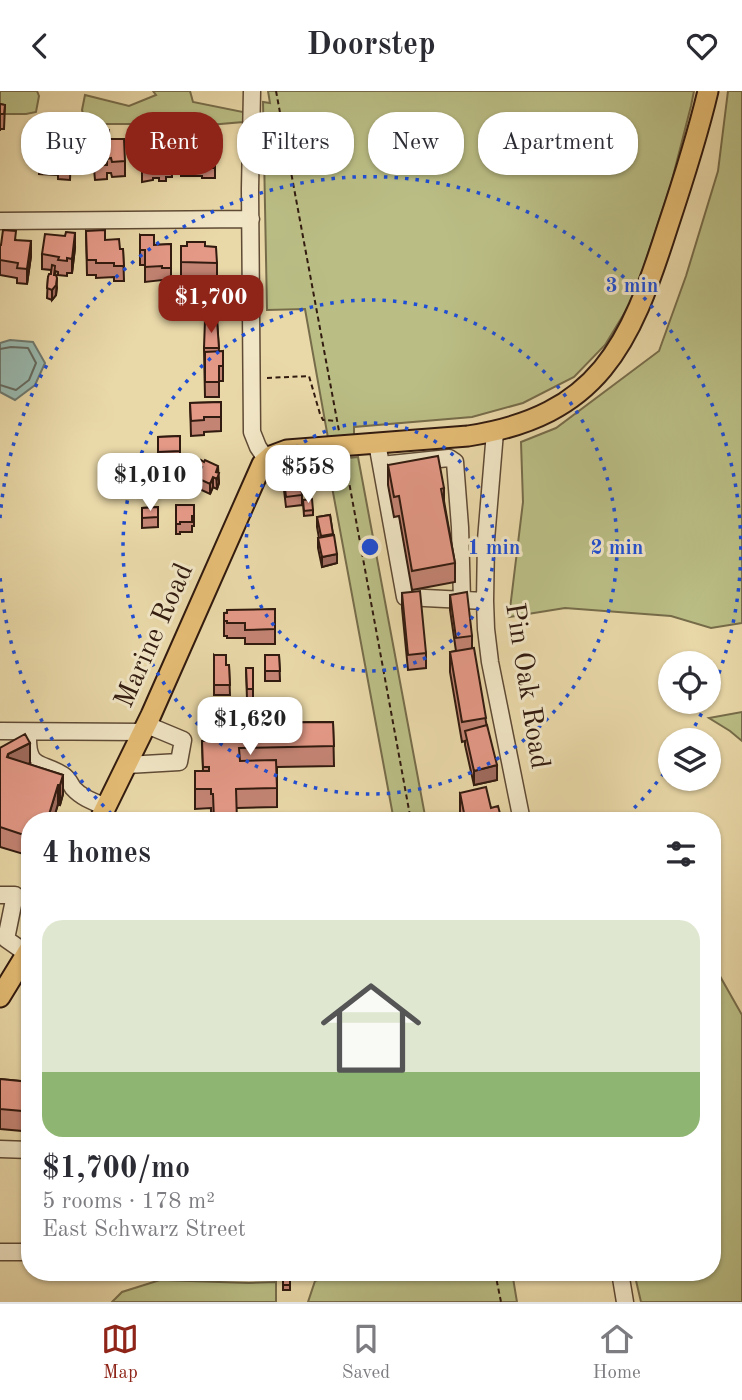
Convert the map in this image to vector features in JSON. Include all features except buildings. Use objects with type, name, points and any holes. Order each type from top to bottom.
[{"type":"main road","points":[[267,460],[288,450],[495,432],[540,417],[568,400],[596,377],[622,343],[637,314],[652,275],[708,91]]},
{"type":"main road","name":"Marine Road","points":[[104,812],[145,728],[258,471],[267,460]]},
{"type":"main road","points":[[0,997],[21,962]]},
{"type":"street","points":[[251,91],[252,432],[267,460]]},
{"type":"street","points":[[0,221],[250,219]]},
{"type":"street","name":"Pin Oak Road","points":[[495,432],[487,527],[485,601],[490,662],[520,812]]},
{"type":"street","points":[[377,443],[405,597],[485,601]]},
{"type":"street","points":[[381,465],[449,458],[455,463],[462,600]]},
{"type":"street","points":[[460,527],[487,527]]},
{"type":"street","points":[[0,731],[145,728],[183,740],[179,762],[127,765]]},
{"type":"street","points":[[27,732],[27,748],[34,761],[65,776],[101,812]]},
{"type":"street","points":[[0,895],[15,895],[5,920],[6,939],[21,946]]},
{"type":"street","points":[[0,1149],[21,1150]]},
{"type":"street","points":[[0,1252],[21,1252]]},
{"type":"street","points":[[622,1281],[625,1302]]},
{"type":"path","points":[[276,91],[340,437]]},
{"type":"path","points":[[252,378],[309,376],[323,420],[337,421]]},
{"type":"path","points":[[344,455],[409,812]]},
{"type":"path","points":[[497,1281],[501,1302]]},
{"type":"green space","points":[[0,91],[37,91],[39,96],[36,112],[0,113]]},
{"type":"green space","points":[[153,91],[190,91],[193,102],[243,112],[237,112],[237,123],[223,124],[223,112],[125,112],[125,124],[111,124],[111,112],[82,110],[85,95],[129,106],[156,95]]},
{"type":"green space","points":[[268,91],[694,91],[671,184],[633,299],[605,345],[574,377],[523,403],[472,417],[354,427],[354,435],[328,438],[305,309],[267,310],[264,175],[354,175],[354,112],[263,112],[263,102],[270,103]]},
{"type":"green space","points":[[728,91],[742,91],[742,623],[711,628],[671,616],[565,608],[509,617],[523,502],[521,442],[556,428],[659,351],[686,276],[718,171]]},
{"type":"green space","points":[[358,457],[424,812],[392,812],[327,460]]},
{"type":"green space","points":[[742,712],[742,741],[709,718]]},
{"type":"green space","points":[[721,978],[742,1015],[742,1302],[641,1302],[636,1281],[721,1281]]},
{"type":"green space","points":[[157,1281],[276,1282],[276,1302],[112,1302],[122,1292]]},
{"type":"green space","points":[[315,1281],[514,1281],[517,1302],[308,1302]]},
{"type":"water","points":[[10,340],[33,342],[45,363],[35,385],[15,400],[0,392],[0,343]]}]
